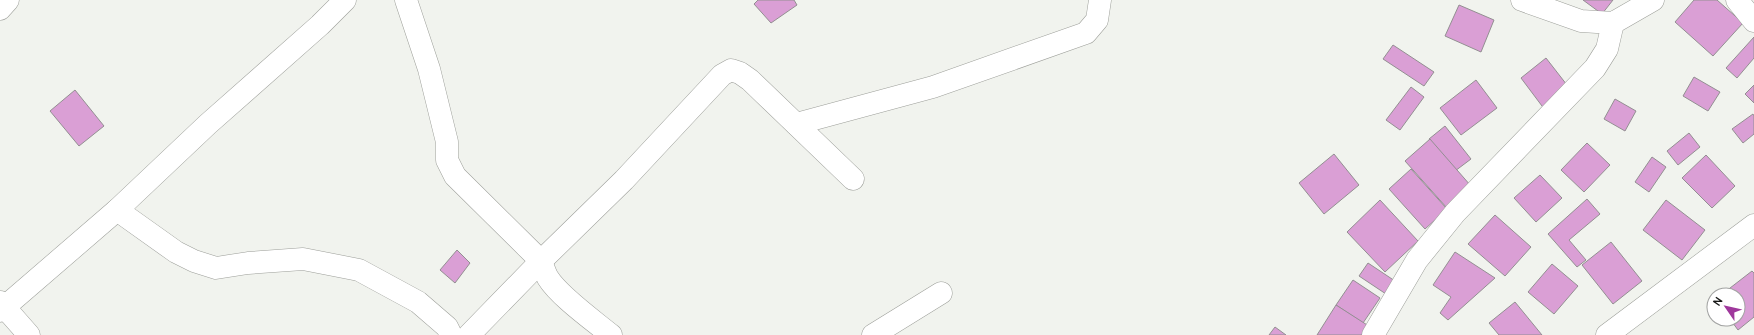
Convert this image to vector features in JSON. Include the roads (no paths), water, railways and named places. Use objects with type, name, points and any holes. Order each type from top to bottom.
[{"type":"street","points":[[0,9],[8,0]]},
{"type":"street","points":[[29,335],[2,307],[117,210],[208,124],[320,25],[345,0]]},
{"type":"street","points":[[406,0],[429,69],[447,142],[447,160],[455,176],[541,261],[548,279],[561,293],[580,311],[611,335]]},
{"type":"street","points":[[796,124],[933,87],[1086,33],[1096,20],[1100,0]]},
{"type":"street","points":[[1522,0],[1582,21],[1613,23],[1654,0]]},
{"type":"street","points":[[1737,0],[1754,21]]},
{"type":"street","points":[[1373,335],[1417,260],[1455,213],[1595,68],[1607,49],[1613,23]]},
{"type":"street","points":[[469,335],[541,261],[624,180],[722,75],[731,70],[740,73],[750,80],[853,179]]},
{"type":"street","points":[[117,210],[176,252],[194,261],[216,268],[303,259],[359,270],[418,302],[447,327],[451,335]]},
{"type":"street","points":[[1607,335],[1754,225]]},
{"type":"street","points":[[873,335],[900,317],[941,294]]}]
